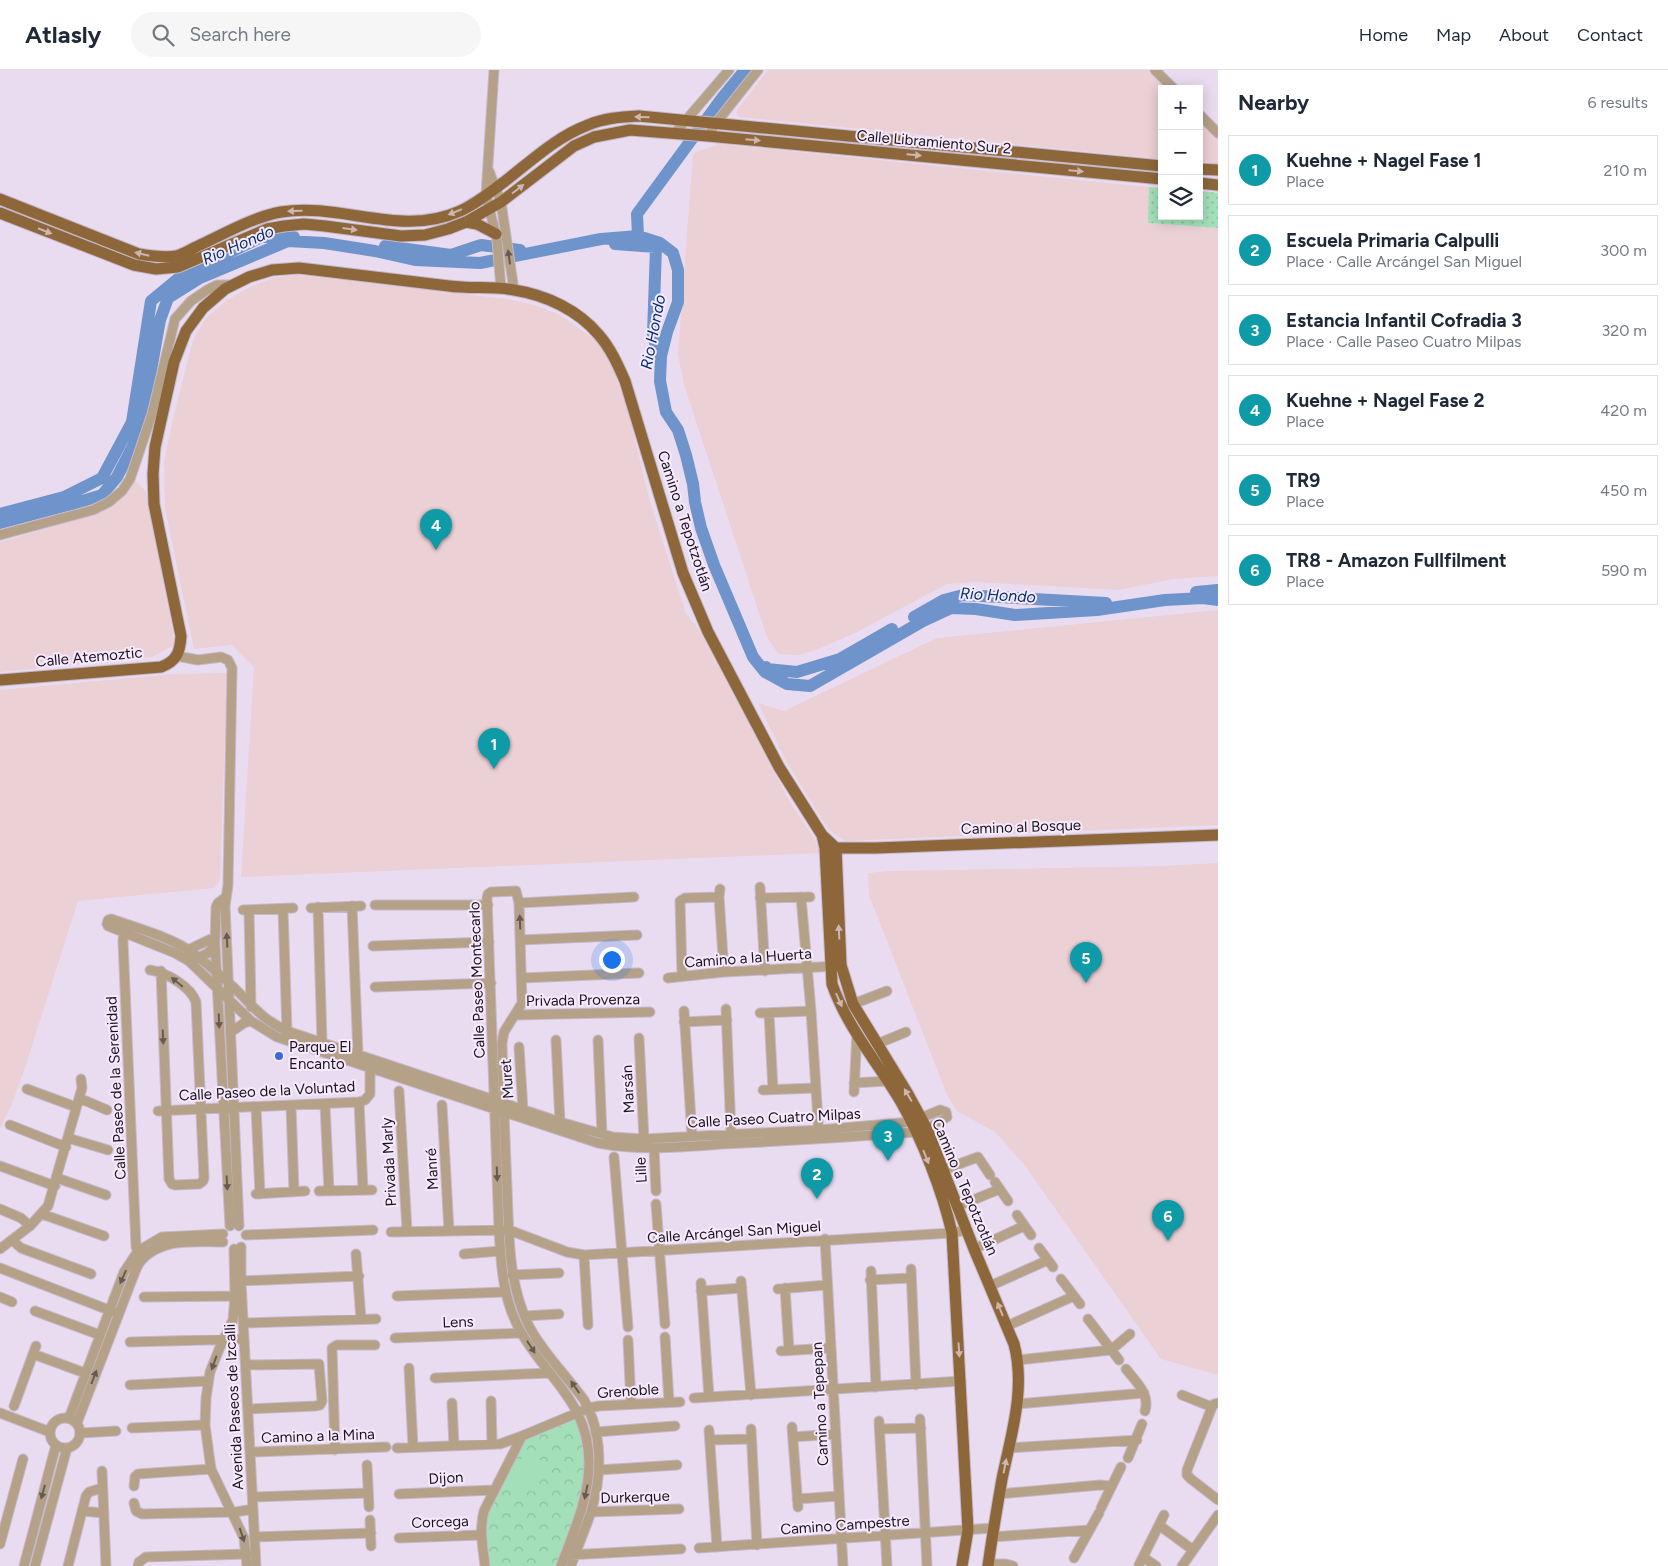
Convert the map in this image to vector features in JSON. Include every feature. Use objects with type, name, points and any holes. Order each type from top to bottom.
[{"type":"main road","name":"Calle Libramiento Sur 2","points":[[0,199],[139,254],[157,257],[177,256],[264,216],[281,212],[325,212],[402,222],[424,221],[442,217],[461,211],[486,195],[566,135],[588,124],[616,117],[640,116],[1158,165]]},
{"type":"main road","name":"Calle Libramiento Sur 2","points":[[0,213],[134,265],[156,269],[178,267],[267,229],[284,226],[324,226],[401,236],[425,235],[466,222],[490,209],[574,146],[594,137],[630,130],[706,135],[1158,179]]},
{"type":"main road","points":[[833,148],[834,134]]},
{"type":"main road","points":[[853,149],[854,136]]},
{"type":"main road","points":[[1035,167],[1036,153]]},
{"type":"main road","points":[[1203,169],[1218,170]]},
{"type":"main road","points":[[1203,183],[1218,184]]},
{"type":"main road","points":[[466,222],[477,224],[500,237]]},
{"type":"main road","name":"Camino a Tepotzotlán","points":[[177,656],[181,636],[154,504],[153,474],[155,447],[174,362],[186,331],[204,308],[225,289],[249,277],[272,270],[299,268],[468,288],[501,288],[546,298],[567,308],[600,335],[613,354],[626,381],[686,582],[708,632],[764,741],[830,848],[836,966],[832,984],[838,1001],[887,1081],[919,1125],[943,1170],[1014,1344],[1018,1360],[1017,1404],[992,1532],[988,1565]]},
{"type":"main road","name":"Calle Atemoztic","points":[[0,680],[161,667],[171,663],[177,656]]},
{"type":"main road","name":"Camino al Bosque","points":[[830,848],[1218,835]]},
{"type":"main road","name":"Camino a Tepotzotlán","points":[[836,966],[853,1004],[908,1094],[952,1233],[968,1530],[962,1566]]},
{"type":"street","points":[[494,70],[486,195],[500,237],[514,290]]},
{"type":"street","points":[[678,133],[729,70]]},
{"type":"street","points":[[706,135],[714,122],[758,70]]},
{"type":"street","points":[[1155,70],[1170,85]]},
{"type":"street","points":[[1203,118],[1218,133]]},
{"type":"street","points":[[488,168],[501,202],[501,288]]},
{"type":"street","points":[[0,535],[94,510],[109,502],[122,491],[130,479],[152,414],[175,319],[191,301],[208,290],[217,285],[234,285]]},
{"type":"street","points":[[177,656],[198,660],[221,657],[228,660],[232,668],[228,885],[226,897],[233,1108],[234,1226]]},
{"type":"street","points":[[760,887],[765,971]]},
{"type":"street","name":"Calle Paseo Montecarlo","points":[[561,1566],[570,1555],[591,1512],[599,1470],[596,1432],[589,1408],[570,1380],[541,1346],[525,1316],[512,1275],[504,1230],[494,1109],[499,1101],[502,1039],[504,1032],[522,1003],[519,903],[518,894],[512,890],[491,892],[487,898],[499,1101],[504,1112],[504,1230],[500,1252],[505,1292],[521,1333],[579,1413],[586,1434],[589,1473],[586,1493],[570,1555],[571,1566]]},
{"type":"street","points":[[682,975],[680,901],[685,898],[720,893],[724,972]]},
{"type":"street","points":[[226,897],[216,907],[215,940],[223,1109],[234,1226]]},
{"type":"street","points":[[519,903],[634,897]]},
{"type":"street","points":[[760,898],[806,897],[807,967],[819,1135]]},
{"type":"street","points":[[374,905],[488,905]]},
{"type":"street","points":[[322,1042],[315,907],[356,906],[358,1054]]},
{"type":"street","points":[[251,1007],[246,910],[288,908],[287,1031]]},
{"type":"street","name":"Calle Paseo Cuatro Milpas","points":[[124,928],[181,945],[229,983],[251,1007],[270,1023],[287,1031],[560,1122],[602,1134],[613,1142],[654,1148],[692,1136],[731,1133],[819,1135]]},
{"type":"street","name":"Calle Paseo Cuatro Milpas","points":[[124,928],[189,961],[251,1021],[288,1042],[598,1143],[644,1139],[676,1142],[819,1135],[919,1125]]},
{"type":"street","name":"Calle Paseo de la Serenidad","points":[[124,928],[136,1248],[138,1251]]},
{"type":"street","points":[[520,940],[637,935]]},
{"type":"street","points":[[188,950],[215,940]]},
{"type":"street","points":[[198,958],[208,953],[215,940]]},
{"type":"street","points":[[373,946],[489,942]]},
{"type":"street","name":"Camino a la Huerta","points":[[668,978],[724,972],[836,966]]},
{"type":"street","points":[[150,970],[161,971],[168,974],[194,995],[196,1002],[203,1181],[199,1184],[175,1185],[169,1179],[162,1110],[161,971]]},
{"type":"street","points":[[522,978],[640,973]]},
{"type":"street","points":[[375,987],[491,983]]},
{"type":"street","points":[[853,1004],[887,991]]},
{"type":"street","points":[[726,1009],[731,1133]]},
{"type":"street","points":[[773,1090],[764,1014],[811,1011]]},
{"type":"street","name":"Privada Provenza","points":[[515,1015],[650,1012]]},
{"type":"street","points":[[684,1012],[692,1136]]},
{"type":"street","points":[[684,1022],[727,1020]]},
{"type":"street","points":[[231,1032],[251,1021]]},
{"type":"street","points":[[877,1044],[906,1032]]},
{"type":"street","points":[[857,1033],[854,1087],[887,1081]]},
{"type":"street","name":"Marsán","points":[[639,1038],[644,1139]]},
{"type":"street","points":[[556,1040],[560,1122]]},
{"type":"street","points":[[598,1040],[602,1134]]},
{"type":"street","name":"Muret","points":[[519,1047],[523,1109]]},
{"type":"street","name":"Calle Paseo de la Voluntad","points":[[162,1110],[325,1105],[359,1102],[370,1094],[370,1058]]},
{"type":"street","points":[[0,1249],[30,1226],[48,1206],[82,1088],[81,1079]]},
{"type":"street","points":[[763,1090],[816,1088]]},
{"type":"street","points":[[27,1089],[107,1110]]},
{"type":"street","name":"Privada Marly","points":[[399,1091],[407,1231]]},
{"type":"street","points":[[319,1191],[368,1190],[359,1102]]},
{"type":"street","points":[[325,1105],[329,1191]]},
{"type":"street","name":"Manré","points":[[442,1105],[449,1231]]},
{"type":"street","points":[[291,1106],[294,1192]]},
{"type":"street","points":[[256,1107],[257,1194],[305,1192]]},
{"type":"street","points":[[131,1112],[142,1112]]},
{"type":"street","points":[[10,1125],[67,1142],[108,1150]]},
{"type":"street","name":"Lille","points":[[654,1148],[656,1192]]},
{"type":"street","points":[[943,1170],[978,1157],[1008,1201]]},
{"type":"street","points":[[614,1158],[628,1328]]},
{"type":"street","points":[[0,1166],[106,1195]]},
{"type":"street","points":[[958,1206],[995,1182]]},
{"type":"street","points":[[656,1204],[665,1324]]},
{"type":"street","points":[[0,1209],[21,1218],[30,1226]]},
{"type":"street","points":[[42,1214],[104,1236]]},
{"type":"street","points":[[1017,1215],[1031,1236]]},
{"type":"street","points":[[234,1226],[242,1228],[246,1236],[246,1241],[238,1248],[228,1247],[223,1238],[225,1229],[234,1226]]},
{"type":"street","points":[[974,1249],[1024,1226]]},
{"type":"street","points":[[246,1236],[372,1230]]},
{"type":"street","points":[[390,1232],[504,1230]]},
{"type":"street","name":"Calle Arcángel San Miguel","points":[[504,1230],[567,1252],[584,1255],[622,1254],[825,1239],[952,1233],[966,1230]]},
{"type":"street","points":[[73,1421],[114,1312],[124,1272],[138,1251],[162,1236],[223,1238]]},
{"type":"street","points":[[81,1433],[73,1421],[85,1373],[100,1336],[140,1262],[153,1251],[165,1245],[223,1238]]},
{"type":"street","name":"Camino a Tepepan","points":[[825,1239],[843,1566]]},
{"type":"street","points":[[12,1240],[21,1248],[91,1274]]},
{"type":"street","name":"Avenida Paseos de Izcalli","points":[[238,1248],[249,1409],[256,1566]]},
{"type":"street","name":"Avenida Paseos de Izcalli","points":[[238,1248],[233,1320],[210,1372],[205,1425],[211,1469],[244,1538],[247,1566]]},
{"type":"street","points":[[990,1286],[1050,1264],[1039,1248]]},
{"type":"street","points":[[464,1254],[500,1252]]},
{"type":"street","points":[[356,1254],[361,1319]]},
{"type":"street","points":[[584,1255],[588,1324]]},
{"type":"street","points":[[0,1268],[114,1312]]},
{"type":"street","points":[[512,1275],[559,1273]]},
{"type":"street","points":[[876,1388],[871,1276],[911,1274],[916,1385]]},
{"type":"street","points":[[241,1281],[359,1276]]},
{"type":"street","points":[[1061,1279],[1080,1304]]},
{"type":"street","points":[[709,1397],[701,1287],[742,1285],[751,1395]]},
{"type":"street","points":[[827,1285],[782,1288],[785,1350],[830,1348]]},
{"type":"street","points":[[397,1296],[505,1292]]},
{"type":"street","points":[[144,1297],[235,1296]]},
{"type":"street","points":[[1007,1326],[1074,1296]]},
{"type":"street","points":[[0,1297],[12,1302]]},
{"type":"street","points":[[35,1311],[100,1336]]},
{"type":"street","points":[[525,1316],[558,1314]]},
{"type":"street","points":[[244,1323],[376,1319]]},
{"type":"street","points":[[1088,1319],[1119,1360]]},
{"type":"street","name":"Lens","points":[[395,1338],[521,1333]]},
{"type":"street","points":[[1018,1360],[1111,1350],[1130,1334]]},
{"type":"street","points":[[665,1338],[669,1402]]},
{"type":"street","points":[[130,1342],[244,1339]]},
{"type":"street","points":[[628,1340],[630,1404]]},
{"type":"street","points":[[334,1450],[332,1348],[337,1345],[375,1344]]},
{"type":"street","points":[[14,1406],[35,1350],[85,1373]]},
{"type":"street","points":[[246,1365],[319,1364],[322,1401],[320,1405],[249,1409]]},
{"type":"street","points":[[409,1368],[413,1447]]},
{"type":"street","points":[[1126,1369],[1144,1393],[1148,1402],[1145,1411]]},
{"type":"street","points":[[435,1378],[550,1373]]},
{"type":"street","points":[[130,1386],[208,1381]]},
{"type":"street","points":[[694,1398],[876,1388],[961,1381]]},
{"type":"street","points":[[1017,1404],[1144,1393]]},
{"type":"street","points":[[1182,1395],[1215,1405],[1187,1470],[1188,1475],[1218,1500]]},
{"type":"street","points":[[491,1401],[492,1444]]},
{"type":"street","name":"Grenoble","points":[[579,1413],[599,1406],[680,1402]]},
{"type":"street","points":[[452,1403],[454,1446]]},
{"type":"street","name":"Camino a la Mina","points":[[397,1448],[500,1444],[579,1413]]},
{"type":"street","points":[[2,1415],[50,1432]]},
{"type":"street","points":[[73,1421],[59,1419],[54,1422],[50,1432],[51,1439],[56,1445],[67,1448],[75,1445],[81,1433]]},
{"type":"street","points":[[887,1566],[880,1425],[920,1424],[928,1566]]},
{"type":"street","points":[[1128,1458],[1142,1424]]},
{"type":"street","points":[[132,1428],[205,1425]]},
{"type":"street","points":[[596,1432],[675,1426]]},
{"type":"street","points":[[792,1427],[798,1503],[839,1496]]},
{"type":"street","points":[[751,1429],[757,1545]]},
{"type":"street","points":[[710,1430],[717,1547]]},
{"type":"street","points":[[81,1433],[116,1431]]},
{"type":"street","points":[[793,1437],[836,1434]]},
{"type":"street","points":[[485,1566],[481,1520],[493,1490],[522,1436]]},
{"type":"street","points":[[710,1440],[751,1439]]},
{"type":"street","points":[[1008,1448],[1136,1440]]},
{"type":"street","points":[[24,1566],[56,1445]]},
{"type":"street","name":"Camino a la Mina","points":[[251,1452],[386,1447]]},
{"type":"street","points":[[35,1566],[67,1448]]},
{"type":"street","points":[[0,1544],[23,1460]]},
{"type":"street","points":[[599,1470],[678,1465]]},
{"type":"street","points":[[367,1466],[369,1506]]},
{"type":"street","points":[[1074,1558],[1100,1511],[1121,1467]]},
{"type":"street","points":[[134,1486],[136,1475],[211,1469]]},
{"type":"street","points":[[102,1471],[106,1566]]},
{"type":"street","points":[[999,1494],[1100,1485],[1111,1486]]},
{"type":"street","points":[[68,1566],[86,1496],[90,1492],[102,1488]]},
{"type":"street","name":"Dijon","points":[[399,1494],[493,1490]]},
{"type":"street","points":[[253,1497],[368,1493]]},
{"type":"street","points":[[134,1503],[138,1514],[231,1512],[253,1509]]},
{"type":"street","name":"Durkerque","points":[[591,1512],[679,1509]]},
{"type":"street","points":[[82,1511],[104,1513]]},
{"type":"street","points":[[1182,1566],[1218,1515]]},
{"type":"street","points":[[1156,1566],[1141,1561],[1164,1516]]},
{"type":"street","points":[[370,1520],[371,1546]]},
{"type":"street","points":[[1159,1525],[1193,1550]]},
{"type":"street","name":"Camino Campestre","points":[[699,1548],[968,1530],[992,1532],[1089,1530]]},
{"type":"street","points":[[254,1537],[371,1533]]},
{"type":"street","name":"Corcega","points":[[399,1538],[481,1535]]},
{"type":"street","points":[[570,1555],[681,1548]]},
{"type":"street","points":[[140,1562],[146,1557],[247,1554]]},
{"type":"street","points":[[988,1565],[1006,1564],[1013,1566]]},
{"type":"shaded area","points":[[768,70],[1149,70],[1164,85],[1158,85],[1158,159],[739,117],[737,110]]},
{"type":"shaded area","points":[[1203,124],[1218,138],[1218,164],[1203,162]]},
{"type":"shaded area","points":[[719,144],[1149,187],[1148,223],[1218,228],[1218,576],[1173,579],[1119,590],[975,582],[947,584],[855,633],[816,650],[799,655],[778,654],[767,637],[685,388],[678,355],[693,153]]},
{"type":"shaded area","points":[[297,275],[507,299],[534,305],[560,315],[596,340],[613,368],[630,419],[649,498],[686,614],[698,628],[790,802],[814,838],[821,853],[241,877],[254,667],[232,645],[194,649],[165,508],[164,463],[193,340],[206,318],[226,301],[250,287],[273,278]]},
{"type":"shaded area","points":[[134,480],[146,491],[174,645],[152,657],[0,672],[0,542],[100,513],[122,499]]},
{"type":"shaded area","points":[[1218,610],[1218,825],[845,841],[829,830],[787,763],[758,703],[784,711],[937,638]]},
{"type":"shaded area","points":[[227,673],[220,880],[214,888],[78,901],[24,1071],[0,1129],[0,690],[172,674]]},
{"type":"shaded area","points":[[1218,863],[1218,1375],[1161,1359],[1023,1163],[995,1132],[957,1111],[947,1095],[869,895],[868,873]]},
{"type":"green space","points":[[1149,187],[1158,188],[1158,220],[1203,220],[1203,191],[1218,193],[1218,228],[1148,223]]},
{"type":"green space","points":[[579,1413],[587,1491],[562,1566],[484,1566],[480,1515],[516,1439]]},
{"type":"green space","points":[[525,1452],[546,1463],[533,1492],[510,1481]]},
{"type":"waterway","points":[[638,236],[637,214],[722,98],[745,70]]},
{"type":"waterway","name":"Rio Hondo","points":[[0,523],[102,495],[117,477],[134,444],[145,404],[160,320],[168,298],[200,278],[288,241],[324,243],[375,251],[415,260],[480,263],[601,239],[638,236],[660,243],[673,253],[678,270],[678,302],[661,356],[660,381],[666,412],[678,430],[686,455],[701,528],[714,565],[753,657],[765,672],[787,684],[810,686],[923,621],[951,608],[976,609],[1015,615],[1097,610],[1165,600],[1203,598],[1218,600]]},
{"type":"waterway","points":[[0,514],[64,497],[102,478],[132,422],[151,301],[180,277],[261,237],[294,237]]},
{"type":"waterway","points":[[615,244],[656,247],[653,334],[659,360]]},
{"type":"waterway","points":[[385,246],[451,255],[481,245],[520,250]]},
{"type":"waterway","points":[[1196,592],[1218,590]]},
{"type":"waterway","points":[[914,617],[944,600],[963,595],[1106,603]]},
{"type":"waterway","points":[[766,667],[767,669],[797,672],[840,659],[892,629]]},
{"type":"place","name":"Kuehne + Nagel Fase 2","points":[[436,550]]},
{"type":"place","name":"Kuehne + Nagel Fase 1","points":[[494,769]]},
{"type":"place","name":"TR9","points":[[1086,983]]},
{"type":"place","name":"Parque El Encanto","points":[[279,1056]]},
{"type":"place","name":"Estancia Infantil Cofradia 3","points":[[888,1161]]},
{"type":"place","name":"Escuela Primaria Calpulli","points":[[817,1199]]},
{"type":"place","name":"TR8 - Amazon Fullfilment","points":[[1168,1241]]}]
